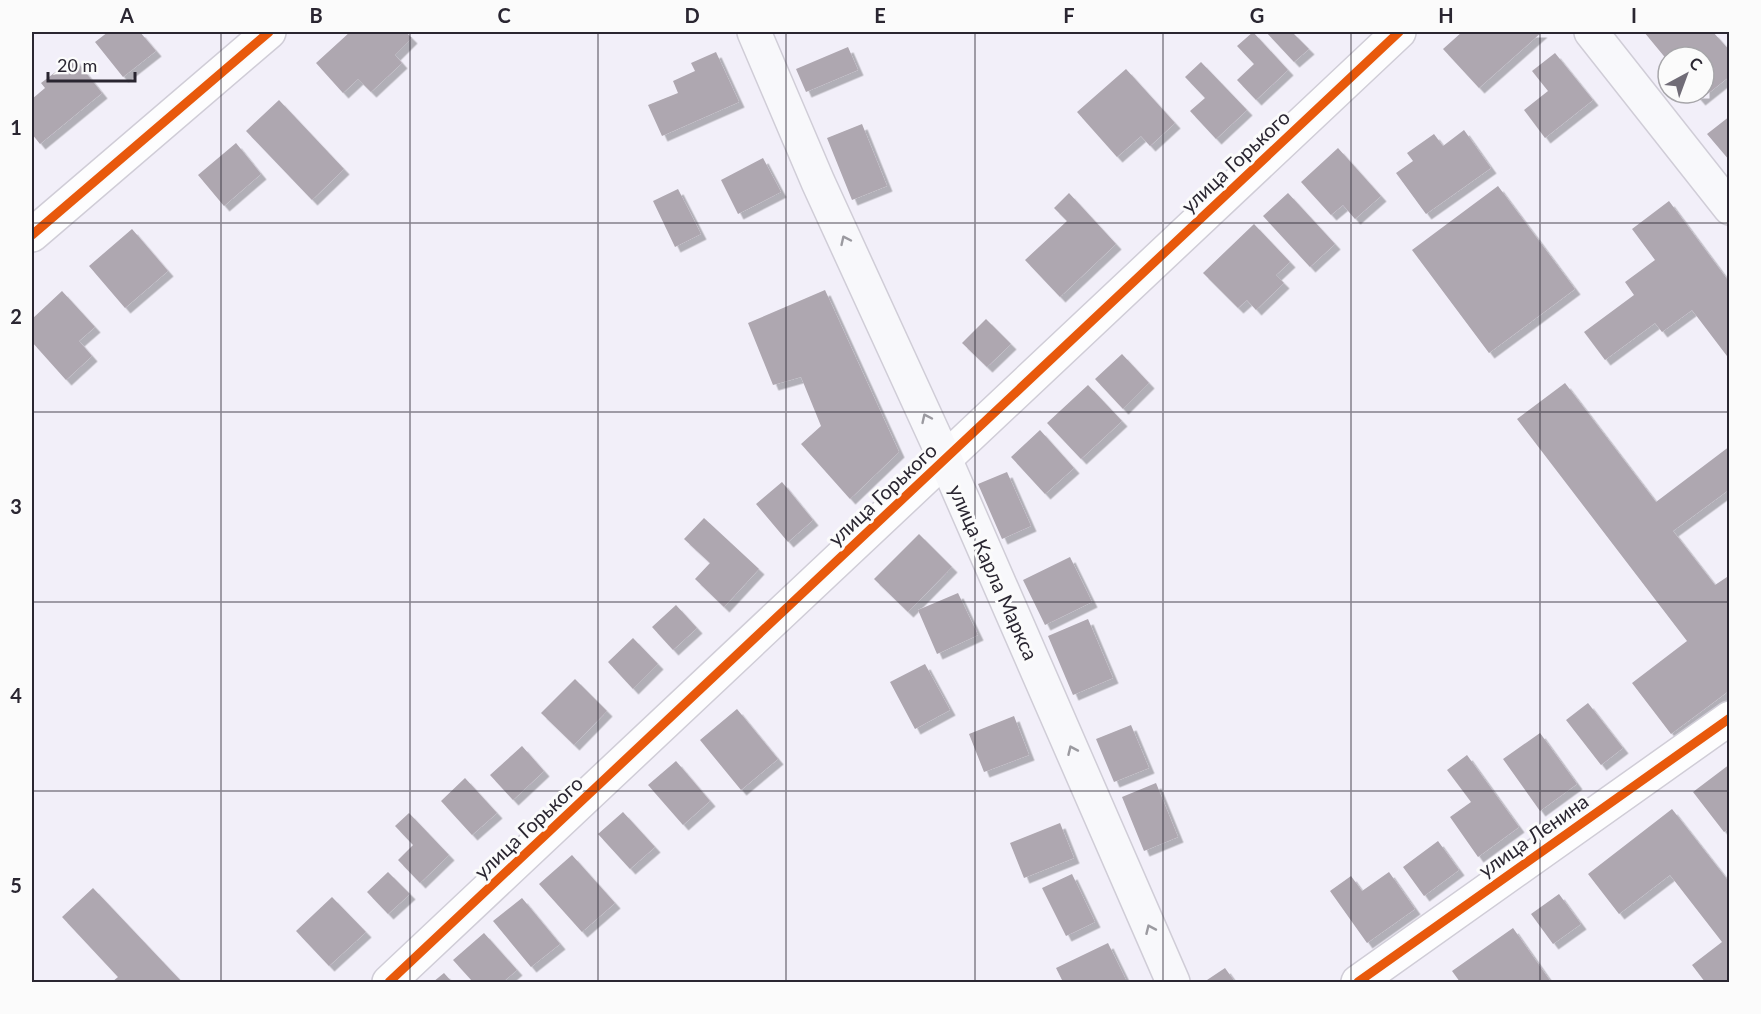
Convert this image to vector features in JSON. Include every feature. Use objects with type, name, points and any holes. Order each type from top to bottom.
[{"type":"main road","name":"улица Карла Маркса","points":[[754,32],[818,182],[945,459],[1173,982]]},
{"type":"main road","points":[[1591,32],[1730,208]]},
{"type":"street","points":[[32,235],[269,32]]},
{"type":"street","name":"улица Горького","points":[[389,982],[1399,32]]},
{"type":"street","name":"улица Ленина","points":[[1358,982],[1730,718]]},
{"type":"building","points":[[108,32],[140,32],[156,51],[123,77],[95,42]]},
{"type":"building","points":[[350,32],[406,32],[412,38],[395,55],[402,63],[371,92],[358,79],[343,93],[316,63]]},
{"type":"building","points":[[1253,32],[1288,70],[1256,100],[1237,80],[1254,64],[1237,46]]},
{"type":"building","points":[[1266,32],[1292,32],[1309,49],[1294,62]]},
{"type":"building","points":[[1462,32],[1542,32],[1479,88],[1443,49]]},
{"type":"building","points":[[1644,32],[1713,32],[1730,51],[1730,76],[1716,87],[1716,45],[1656,46]]},
{"type":"building","points":[[848,47],[858,70],[806,92],[796,69]]},
{"type":"building","points":[[716,52],[739,102],[662,136],[648,105],[678,93],[673,81],[695,71],[691,63]]},
{"type":"building","points":[[1555,53],[1593,100],[1545,138],[1524,110],[1548,91],[1532,71]]},
{"type":"building","points":[[74,58],[102,93],[40,144],[32,134],[32,99],[45,88],[41,83]]},
{"type":"building","points":[[1201,62],[1247,110],[1216,139],[1190,111],[1205,98],[1185,77]]},
{"type":"building","points":[[1126,69],[1175,123],[1150,146],[1141,136],[1117,157],[1077,112]]},
{"type":"building","points":[[279,100],[344,169],[312,200],[246,131]]},
{"type":"building","points":[[1730,116],[1730,161],[1707,134]]},
{"type":"building","points":[[862,124],[887,186],[852,200],[827,138]]},
{"type":"building","points":[[1464,130],[1491,168],[1426,214],[1396,173],[1413,161],[1407,153],[1434,134],[1443,146]]},
{"type":"building","points":[[236,143],[261,174],[224,206],[198,175]]},
{"type":"building","points":[[1338,148],[1381,196],[1355,219],[1343,205],[1331,215],[1301,182]]},
{"type":"building","points":[[763,158],[781,192],[738,214],[721,180]]},
{"type":"building","points":[[1498,186],[1575,289],[1489,353],[1412,250]]},
{"type":"building","points":[[678,189],[701,234],[675,247],[653,201]]},
{"type":"building","points":[[1069,193],[1116,244],[1060,297],[1025,260],[1067,221],[1054,208]]},
{"type":"building","points":[[1288,193],[1335,244],[1310,267],[1263,216]]},
{"type":"building","points":[[1669,201],[1730,283],[1730,360],[1692,310],[1662,332],[1655,323],[1605,360],[1584,332],[1634,295],[1625,282],[1655,260],[1632,229]]},
{"type":"building","points":[[1254,224],[1290,262],[1276,275],[1284,283],[1256,310],[1247,300],[1238,308],[1203,273]]},
{"type":"building","points":[[132,229],[168,271],[125,308],[89,266]]},
{"type":"building","points":[[825,290],[899,452],[850,499],[801,444],[821,426],[801,377],[773,385],[748,323]]},
{"type":"building","points":[[62,291],[95,327],[79,341],[92,356],[66,380],[32,342],[32,319]]},
{"type":"building","points":[[986,319],[1011,344],[987,367],[962,343]]},
{"type":"building","points":[[1122,354],[1149,383],[1123,409],[1095,379]]},
{"type":"building","points":[[1565,383],[1656,502],[1730,446],[1730,489],[1673,531],[1715,585],[1730,575],[1730,690],[1671,734],[1632,683],[1687,641],[1517,419]]},
{"type":"building","points":[[1088,385],[1122,421],[1081,459],[1047,423]]},
{"type":"building","points":[[1040,430],[1074,468],[1045,494],[1011,457]]},
{"type":"building","points":[[1007,472],[1031,526],[1002,539],[978,484]]},
{"type":"building","points":[[782,482],[813,520],[788,542],[756,504]]},
{"type":"building","points":[[704,518],[759,569],[724,607],[695,579],[710,563],[684,539]]},
{"type":"building","points":[[919,534],[952,567],[908,612],[874,579]]},
{"type":"building","points":[[1070,557],[1092,602],[1045,625],[1023,580]]},
{"type":"building","points":[[958,593],[978,635],[937,654],[918,610]]},
{"type":"building","points":[[676,605],[697,628],[673,650],[652,627]]},
{"type":"building","points":[[1088,619],[1113,678],[1073,695],[1048,636]]},
{"type":"building","points":[[633,638],[658,664],[633,689],[608,662]]},
{"type":"building","points":[[925,664],[950,710],[915,729],[890,682]]},
{"type":"building","points":[[575,679],[607,711],[574,745],[541,713]]},
{"type":"building","points":[[1588,703],[1623,748],[1601,765],[1566,720]]},
{"type":"building","points":[[737,709],[778,759],[741,790],[700,740]]},
{"type":"building","points":[[1014,716],[1029,755],[984,772],[969,734]]},
{"type":"building","points":[[1131,725],[1149,768],[1114,782],[1096,739]]},
{"type":"building","points":[[1540,733],[1577,784],[1540,811],[1503,759]]},
{"type":"building","points":[[522,746],[544,771],[513,800],[490,775]]},
{"type":"building","points":[[1467,755],[1519,827],[1478,857],[1450,817],[1471,802],[1447,770]]},
{"type":"building","points":[[676,761],[710,801],[683,825],[648,785]]},
{"type":"building","points":[[1730,764],[1730,828],[1724,832],[1693,792]]},
{"type":"building","points":[[465,778],[497,813],[472,835],[441,801]]},
{"type":"building","points":[[1156,783],[1178,837],[1144,851],[1122,797]]},
{"type":"building","points":[[1672,809],[1730,883],[1730,982],[1705,982],[1692,965],[1722,942],[1670,875],[1619,914],[1588,874]]},
{"type":"building","points":[[623,812],[655,847],[630,869],[598,834]]},
{"type":"building","points":[[409,813],[449,855],[420,883],[398,860],[413,845],[395,826]]},
{"type":"building","points":[[1060,823],[1074,858],[1024,878],[1010,843]]},
{"type":"building","points":[[1438,841],[1459,870],[1424,896],[1403,867]]},
{"type":"building","points":[[572,855],[615,903],[582,932],[539,884]]},
{"type":"building","points":[[388,872],[410,894],[388,914],[367,892]]},
{"type":"building","points":[[1389,872],[1415,909],[1367,943],[1330,891],[1351,876],[1362,891]]},
{"type":"building","points":[[1072,874],[1095,922],[1066,936],[1042,888]]},
{"type":"building","points":[[93,888],[182,982],[112,982],[118,977],[62,917]]},
{"type":"building","points":[[1559,894],[1581,924],[1553,944],[1531,914]]},
{"type":"building","points":[[332,897],[366,932],[329,966],[296,931]]},
{"type":"building","points":[[522,898],[560,944],[531,967],[493,921]]},
{"type":"building","points":[[1513,928],[1551,982],[1460,982],[1452,971]]},
{"type":"building","points":[[484,933],[517,970],[503,982],[473,982],[453,960]]},
{"type":"building","points":[[1108,943],[1127,982],[1063,982],[1056,968]]},
{"type":"building","points":[[1225,968],[1235,982],[1204,982]]},
{"type":"building","points":[[444,973],[452,982],[433,982]]},
{"type":"cycle path","points":[[32,235],[269,32]]},
{"type":"cycle path","points":[[389,982],[1399,32]]},
{"type":"cycle path","points":[[1358,982],[1730,718]]}]
